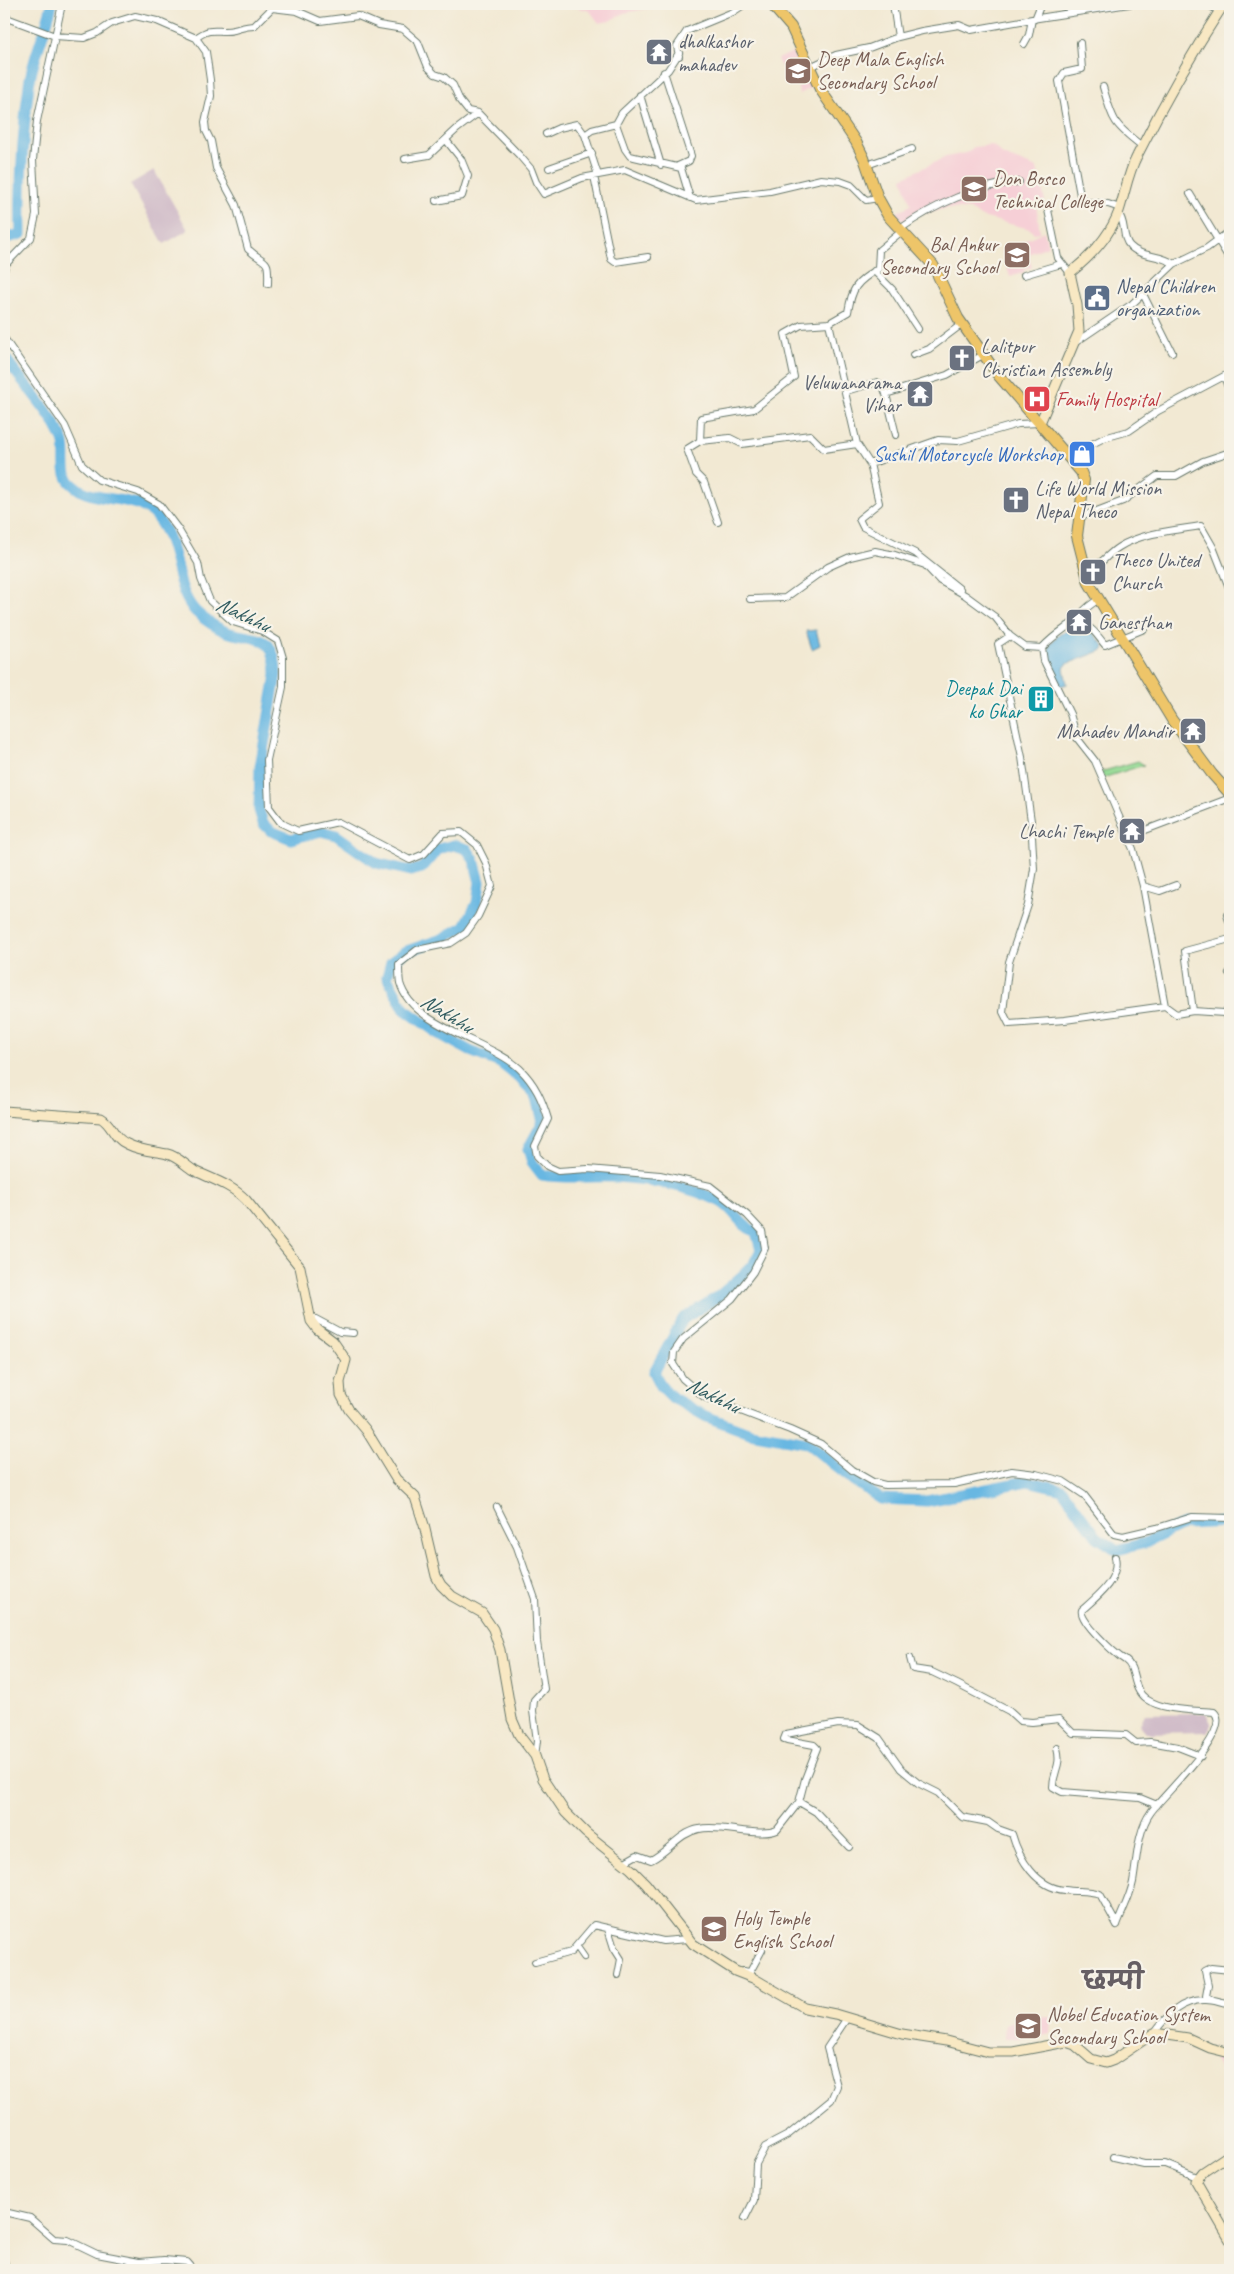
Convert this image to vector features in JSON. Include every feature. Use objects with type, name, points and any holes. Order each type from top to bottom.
[{"type":"main road","points":[[771,4],[779,10],[791,27],[820,89],[856,142],[878,198],[888,216],[933,265],[962,324],[983,355],[1071,459],[1084,480],[1077,536],[1089,583],[1121,639],[1172,720],[1212,774],[1230,794]]},
{"type":"main road","points":[[1040,423],[1079,332],[1077,305],[1070,273],[1096,249],[1119,211],[1135,160],[1142,146],[1221,7]]},
{"type":"main road","points":[[4,1111],[101,1118],[109,1125],[116,1138],[127,1145],[147,1152],[169,1154],[192,1169],[236,1190],[246,1200],[300,1267],[310,1316],[317,1329],[333,1341],[344,1356],[346,1364],[340,1389],[349,1410],[366,1430],[396,1479],[415,1497],[424,1525],[436,1576],[441,1585],[452,1596],[482,1613],[493,1629],[500,1650],[512,1719],[519,1735],[534,1756],[543,1779],[565,1812],[586,1833],[646,1884],[678,1923],[688,1939],[735,1971],[753,1978],[805,2008],[902,2034],[946,2041],[988,2052],[1013,2052],[1061,2042],[1070,2043],[1091,2059],[1101,2062],[1114,2060],[1154,2033],[1188,2038],[1210,2048],[1230,2053]]},
{"type":"main road","points":[[1230,2154],[1197,2177],[1196,2184],[1230,2240]]},
{"type":"street","points":[[4,271],[5,265],[31,238],[36,215],[34,160],[37,121],[53,35],[62,4]]},
{"type":"street","points":[[585,135],[592,130],[616,124],[622,113],[679,55],[677,46],[687,31],[733,12],[745,4]]},
{"type":"street","points":[[893,4],[898,37]]},
{"type":"street","points":[[1024,44],[1041,4]]},
{"type":"street","points":[[810,67],[836,55],[869,48],[898,37],[946,26],[960,24],[971,30],[1129,4]]},
{"type":"street","points":[[1207,4],[1221,7]]},
{"type":"street","points":[[196,38],[204,32],[233,31],[244,26],[254,26],[272,8],[297,11],[320,21],[358,16],[379,25],[403,29],[418,42],[428,67],[435,74],[444,77],[453,85],[460,100],[468,110],[478,113],[519,154],[531,169],[536,182],[544,194],[582,178],[625,170],[690,198],[707,200],[770,191],[821,179],[840,181],[851,185],[866,200],[878,198]]},
{"type":"street","points":[[4,17],[26,27],[53,35],[84,38],[97,33],[112,23],[135,16],[157,21],[196,38],[206,52],[211,96],[205,122],[216,168],[236,205],[248,249],[266,261],[269,266],[268,284]]},
{"type":"street","points":[[1080,43],[1082,69],[1064,73],[1059,81],[1080,195],[1085,202],[1108,204],[1119,211],[1126,239],[1131,247],[1174,264]]},
{"type":"street","points":[[616,124],[630,156],[661,164],[678,166],[689,161],[691,156],[664,72]]},
{"type":"street","points":[[1103,87],[1112,118],[1119,127],[1142,146]]},
{"type":"street","points":[[640,94],[661,164]]},
{"type":"street","points":[[405,159],[429,155],[478,113]]},
{"type":"street","points":[[546,134],[559,128],[577,124],[585,135],[592,153],[611,259],[615,262],[648,257]]},
{"type":"street","points":[[436,201],[462,196],[468,176],[460,159],[446,140]]},
{"type":"street","points":[[866,165],[912,149]]},
{"type":"street","points":[[549,168],[592,153]]},
{"type":"street","points":[[678,166],[690,198]]},
{"type":"street","points":[[700,441],[701,418],[754,409],[794,377],[786,334],[801,325],[829,323],[848,312],[852,292],[865,276],[878,268],[879,250],[915,218],[977,189],[999,183],[1019,182]]},
{"type":"street","points":[[1190,194],[1230,260]]},
{"type":"street","points":[[1048,210],[1061,264],[1070,273]]},
{"type":"street","points":[[1072,346],[1082,336],[1119,314],[1174,264],[1218,241],[1230,231]]},
{"type":"street","points":[[1024,275],[1061,264]]},
{"type":"street","points":[[874,271],[892,289],[918,329]]},
{"type":"street","points":[[1143,294],[1172,352]]},
{"type":"street","points":[[829,323],[857,444],[870,464],[879,504],[860,520],[863,527],[915,553],[954,583],[965,595]]},
{"type":"street","points":[[913,355],[929,349],[962,324]]},
{"type":"street","points":[[4,338],[65,426],[82,465],[99,480],[138,492],[159,504],[178,529],[198,563],[201,579],[210,601],[233,622],[262,631],[278,641],[283,658],[282,687],[267,760],[269,807],[281,824],[298,831],[338,822],[410,860],[424,854],[443,833],[461,832],[477,845],[486,864],[492,886],[478,916],[466,933],[451,943],[417,950],[399,964],[400,983],[407,998],[422,1012],[445,1028],[519,1068],[541,1096],[548,1118],[535,1146],[536,1156],[546,1166],[558,1171],[588,1169],[660,1175],[710,1186],[748,1215],[762,1230],[766,1248],[753,1272],[732,1299],[683,1339],[674,1352],[673,1364],[683,1379],[704,1398],[790,1430],[820,1444],[852,1470],[873,1482],[885,1485],[954,1484],[1012,1471],[1036,1474],[1063,1481],[1084,1495],[1114,1534],[1123,1536],[1192,1517],[1230,1518]]},
{"type":"street","points":[[886,394],[947,375],[983,355]]},
{"type":"street","points":[[1071,459],[1088,446],[1104,438],[1129,431],[1158,411],[1227,374],[1230,393]]},
{"type":"street","points":[[846,390],[877,382],[883,386],[896,435]]},
{"type":"street","points":[[870,464],[938,440],[958,441],[1018,424],[1040,423]]},
{"type":"street","points":[[718,522],[704,482],[696,474],[687,449],[700,441],[730,438],[742,444],[810,436],[824,450],[857,444]]},
{"type":"street","points":[[1078,518],[1095,513],[1129,498],[1157,476],[1176,476],[1203,461],[1230,452]]},
{"type":"street","points":[[1086,572],[1095,569],[1112,552],[1126,543],[1201,526],[1213,547],[1230,590]]},
{"type":"street","points":[[750,599],[786,598],[828,567],[850,557],[875,552],[895,556],[924,566],[940,581],[965,595],[996,617],[1010,636],[1025,648],[1042,648],[1085,607],[1098,600]]},
{"type":"street","points":[[1067,626],[1086,625],[1091,628],[1105,645],[1144,629]]},
{"type":"street","points":[[1010,636],[998,644],[1022,757],[1031,821],[1034,869],[1028,905],[1008,962],[1003,1012],[1009,1024],[1065,1020],[1165,1006]]},
{"type":"street","points":[[1042,648],[1044,661],[1070,714],[1077,738],[1095,762],[1133,849],[1143,886],[1165,1006],[1176,1014],[1193,1011],[1227,1012],[1230,1020]]},
{"type":"street","points":[[1127,837],[1230,798]]},
{"type":"street","points":[[1143,886],[1160,891],[1176,885]]},
{"type":"street","points":[[1230,914],[1227,915],[1230,924]]},
{"type":"street","points":[[1193,1011],[1185,951],[1230,939]]},
{"type":"street","points":[[310,1316],[340,1332],[353,1333]]},
{"type":"street","points":[[497,1506],[517,1547],[524,1571],[531,1584],[536,1605],[536,1642],[544,1689],[534,1700],[537,1741],[534,1756]]},
{"type":"street","points":[[623,1863],[637,1855],[650,1860],[659,1856],[685,1834],[700,1828],[774,1832],[780,1828],[800,1802],[804,1779],[817,1748],[814,1745],[784,1739],[784,1736],[786,1734],[838,1724],[858,1726],[879,1738],[901,1769],[918,1783],[938,1793],[962,1817],[988,1822],[998,1829],[1012,1834],[1023,1859],[1040,1882],[1063,1890],[1091,1891],[1100,1894],[1117,1925],[1128,1900],[1144,1826],[1156,1805],[1202,1756],[1216,1735],[1220,1722],[1214,1712],[1158,1704],[1147,1699],[1135,1686],[1130,1665],[1114,1654],[1081,1615],[1082,1610],[1111,1581],[1117,1564],[1116,1557]]},
{"type":"street","points":[[910,1658],[913,1669],[932,1672],[958,1684],[1024,1722],[1059,1719],[1073,1733],[1126,1736],[1136,1743],[1150,1742],[1178,1747],[1202,1756]]},
{"type":"street","points":[[1057,1748],[1060,1764],[1053,1782],[1055,1789],[1062,1792],[1140,1798],[1156,1805]]},
{"type":"street","points":[[800,1802],[816,1812],[849,1847]]},
{"type":"street","points":[[535,1962],[546,1957],[569,1953],[577,1947],[594,1925],[663,1941],[688,1939]]},
{"type":"street","points":[[608,1929],[614,1948],[621,1959],[618,1974]]},
{"type":"street","points":[[577,1947],[584,1957]]},
{"type":"street","points":[[735,1971],[750,1972],[762,1950]]},
{"type":"street","points":[[1212,2000],[1206,1996],[1208,1985],[1205,1972],[1211,1968],[1230,1970]]},
{"type":"street","points":[[1154,2033],[1164,2019],[1178,2007],[1201,2000],[1212,2000],[1230,2004]]},
{"type":"street","points":[[745,2218],[754,2200],[756,2164],[765,2147],[788,2135],[831,2100],[837,2086],[828,2048],[847,2018]]},
{"type":"street","points":[[1113,2157],[1144,2164],[1164,2164],[1197,2177]]},
{"type":"street","points":[[4,2212],[30,2218],[54,2239],[68,2240],[97,2254],[139,2262],[164,2260],[187,2262],[194,2270]]},
{"type":"street","points":[[4,2260],[6,2270]]},
{"type":"shaded area","points":[[574,4],[672,4],[624,13],[610,21],[599,23],[590,11],[575,7]]},
{"type":"shaded area","name":"Deep Mala English Secondary School","points":[[799,50],[815,85],[799,94],[797,80],[781,67],[777,59]]},
{"type":"shaded area","name":"Don Bosco Technical College","points":[[992,145],[1003,155],[1037,168],[1045,201],[1036,204],[1040,232],[1034,233],[1030,229],[982,217],[971,210],[948,208],[922,214],[904,222],[896,213],[911,205],[902,178],[946,157],[966,153],[974,147]]},
{"type":"shaded area","points":[[154,170],[188,230],[164,244],[130,184]]},
{"type":"shaded area","name":"Bal Ankur Secondary School","points":[[1044,231],[1048,246],[1031,253],[1029,258],[1032,267],[1023,270],[1025,272],[1010,277],[1002,251]]},
{"type":"shaded area","points":[[1206,1713],[1211,1723],[1211,1728],[1207,1732],[1145,1733],[1140,1724],[1145,1714]]},
{"type":"shaded area","name":"Nobel Education System Secondary School","points":[[1051,2016],[1050,2034],[1033,2038],[1004,2038],[1005,2025],[1029,2017]]},
{"type":"shaded area","points":[[1211,2053],[1230,2053],[1230,2089]]},
{"type":"green space","points":[[1138,761],[1144,765],[1103,778],[1100,772]]},
{"type":"water","points":[[1086,626],[1104,645],[1103,650],[1067,664],[1064,668],[1067,684],[1060,686],[1049,663],[1049,647],[1062,633]]},
{"type":"water","points":[[816,630],[820,645],[812,649],[806,631]]},
{"type":"waterway","name":"Nakhhu","points":[[4,239],[21,234],[22,160],[29,85],[33,64],[52,4]]},
{"type":"waterway","name":"Nakhhu","points":[[4,356],[51,417],[57,428],[63,440],[66,473],[71,483],[91,495],[126,501],[147,509],[156,517],[164,529],[183,590],[195,611],[221,629],[261,640],[271,649],[275,660],[276,675],[260,767],[259,810],[263,823],[271,831],[291,839],[321,831],[336,835],[376,863],[411,871],[422,868],[438,849],[454,845],[467,849],[474,860],[480,882],[477,903],[465,926],[442,939],[404,952],[391,962],[387,977],[404,1009],[439,1034],[470,1051],[500,1063],[522,1080],[537,1097],[543,1122],[528,1149],[532,1162],[542,1175],[628,1178],[682,1187],[719,1201],[745,1225],[756,1232],[761,1250],[753,1265],[719,1296],[683,1319],[654,1372],[661,1386],[673,1398],[705,1416],[750,1433],[807,1443],[854,1481],[881,1499],[927,1501],[1027,1481],[1062,1489],[1097,1537],[1117,1550],[1145,1543],[1184,1524],[1230,1522]]},
{"type":"place","name":"dhalkashor mahadev","points":[[659,52]]},
{"type":"place","name":"Deep Mala English Secondary School","points":[[798,71]]},
{"type":"place","name":"Don Bosco Technical College","points":[[974,189]]},
{"type":"place","name":"Bal Ankur Secondary School","points":[[1017,255]]},
{"type":"place","name":"Nepal Children organization","points":[[1097,298]]},
{"type":"place","name":"Lalitpur Christian Assembly","points":[[962,358]]},
{"type":"place","name":"Veluwanarama Vihar","points":[[920,394]]},
{"type":"place","name":"Family Hospital","points":[[1037,399]]},
{"type":"place","name":"Sushil Motorcycle Workshop","points":[[1082,454]]},
{"type":"place","name":"Life World Mission Nepal Theco","points":[[1016,500]]},
{"type":"place","name":"Theco United Church","points":[[1093,572]]},
{"type":"place","name":"Ganesthan","points":[[1079,622]]},
{"type":"place","name":"Deepak Dai ko Ghar","points":[[1041,699]]},
{"type":"place","name":"Mahadev Mandir","points":[[1193,731]]},
{"type":"place","name":"Lhachi Temple","points":[[1132,831]]},
{"type":"place","name":"Holy Temple English School","points":[[714,1929]]},
{"type":"place","name":"Nobel Education System Secondary School","points":[[1028,2026]]},
{"type":"district","name":"छम्पी","points":[[1113,1980]]}]
